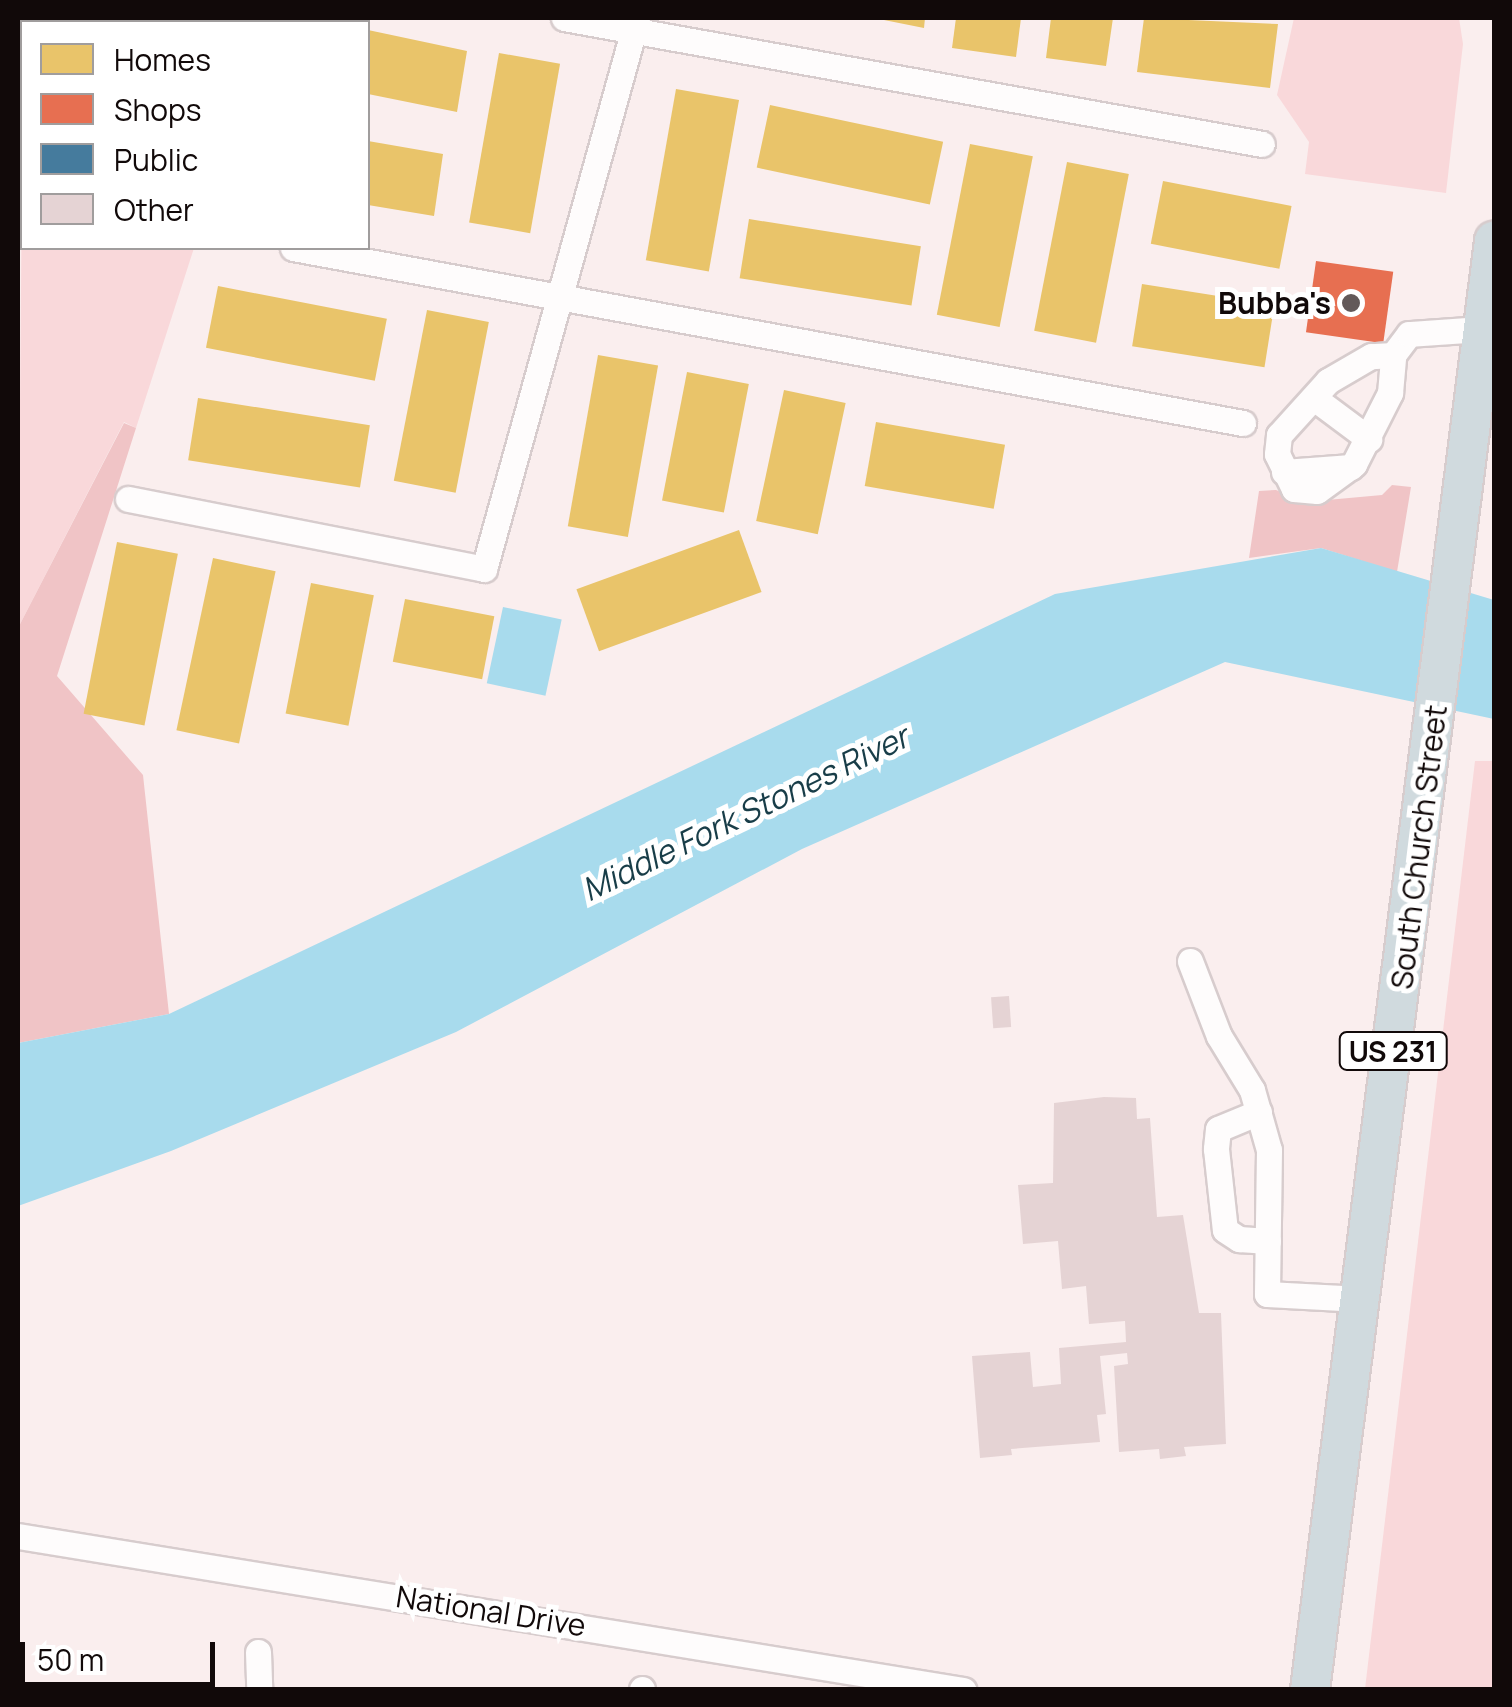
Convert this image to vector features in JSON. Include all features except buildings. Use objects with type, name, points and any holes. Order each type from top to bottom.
[{"type":"highway","name":"South Church Street","points":[[1310,1690],[1462,504],[1489,327],[1494,241]]},
{"type":"street","points":[[564,18],[636,24],[1262,144]]},
{"type":"street","points":[[128,499],[484,570],[564,295],[636,24]]},
{"type":"street","points":[[305,250],[1243,423]]},
{"type":"street","points":[[1394,355],[1358,361],[1314,398],[1280,435],[1284,472],[1294,488],[1308,492],[1351,467],[1390,393],[1394,355],[1409,334],[1489,327]]},
{"type":"street","points":[[1314,398],[1369,439]]},
{"type":"street","points":[[1190,961],[1259,1112],[1269,1150],[1267,1294],[1361,1299]]},
{"type":"street","points":[[1259,1112],[1218,1129],[1216,1149],[1225,1230],[1239,1240],[1268,1241]]},
{"type":"street","name":"National Drive","points":[[18,1536],[950,1687]]},
{"type":"street","points":[[258,1652],[259,1690]]},
{"type":"shaded area","points":[[1294,18],[1459,18],[1463,44],[1446,193],[1305,174],[1309,142],[1277,95]]},
{"type":"shaded area","points":[[21,250],[193,250],[136,428],[124,422],[18,628]]},
{"type":"shaded area","points":[[124,423],[136,428],[57,676],[143,775],[169,1014],[18,1043],[18,628]]},
{"type":"shaded area","points":[[1392,485],[1411,487],[1397,572],[1321,548],[1249,558],[1259,491],[1276,490],[1305,502],[1382,495]]},
{"type":"shaded area","points":[[1475,761],[1494,761],[1494,1689],[1365,1689]]},
{"type":"water","name":"Middle Fork Stones River","points":[[1321,548],[1494,600],[1494,719],[1225,662],[802,849],[456,1032],[171,1151],[18,1206],[18,1043],[169,1014],[1055,594]]},
{"type":"water","points":[[503,607],[562,619],[545,696],[487,683]]},
{"type":"place","name":"Bubba's","points":[[1351,303]]}]
